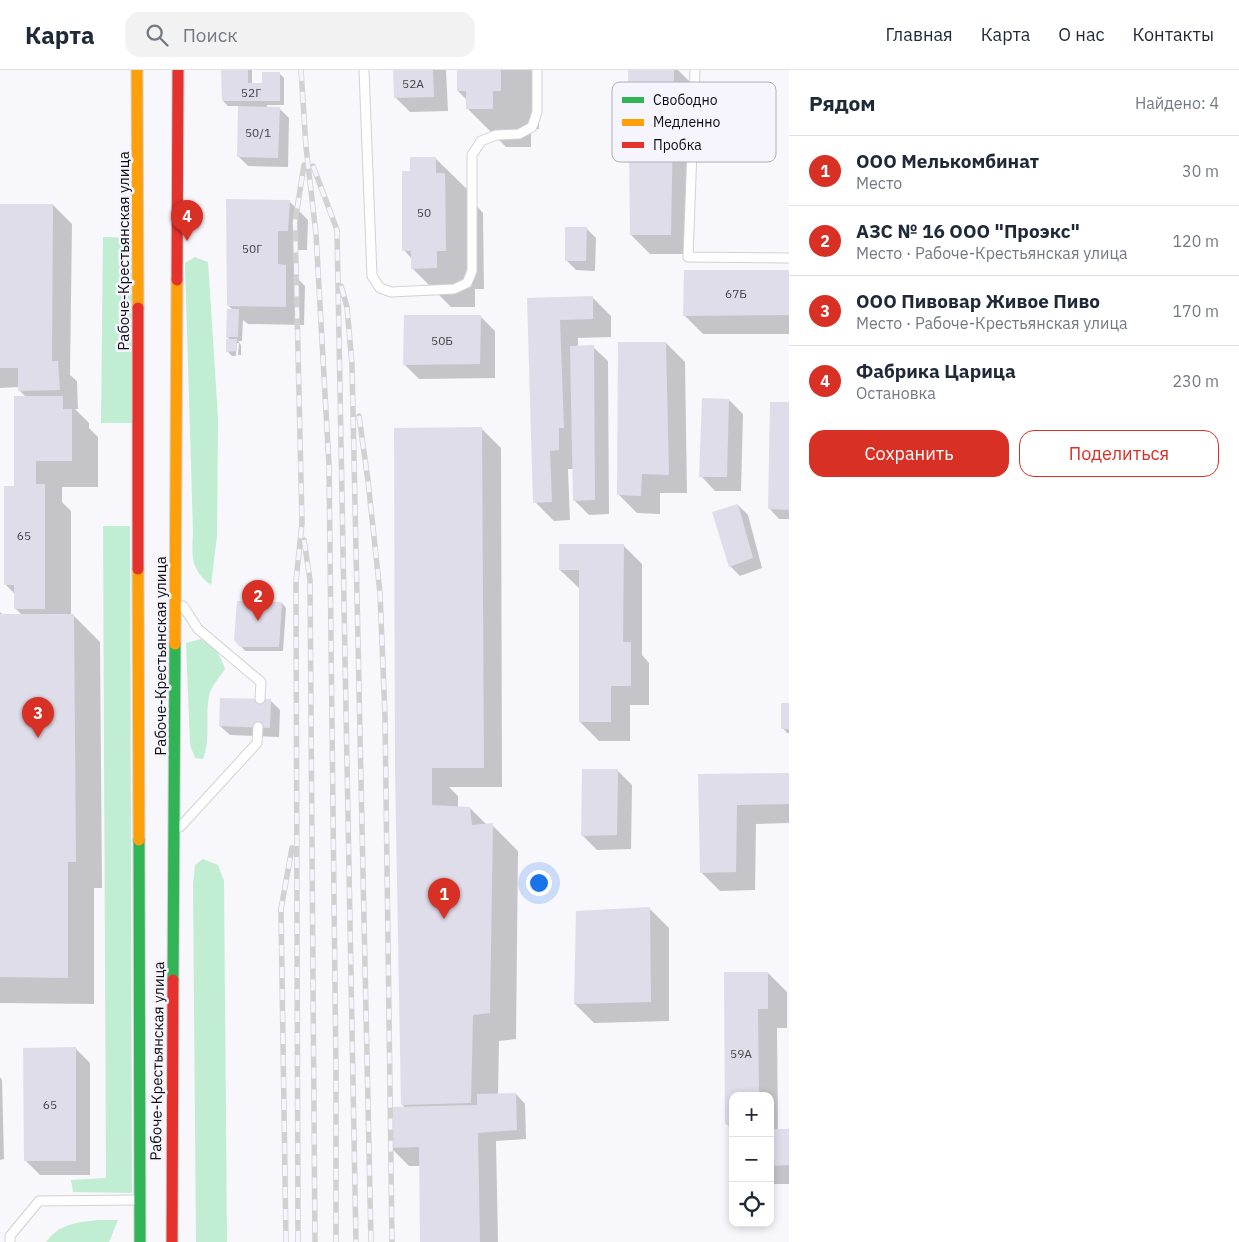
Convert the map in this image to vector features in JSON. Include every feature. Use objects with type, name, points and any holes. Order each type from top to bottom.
[{"type":"main road","name":"Рабоче-Крестьянская улица","points":[[137,70],[140,1242]]},
{"type":"main road","name":"Рабоче-Крестьянская улица","points":[[172,1242],[178,70]]},
{"type":"lane","points":[[364,70],[372,276],[380,288],[391,292],[454,289],[467,283],[472,271],[472,155],[482,141],[496,135],[519,134],[532,126],[537,112],[536,70]]},
{"type":"lane","points":[[692,162],[688,257],[789,258]]},
{"type":"lane","points":[[175,595],[198,630],[261,682],[260,699]]},
{"type":"lane","points":[[174,832],[257,744],[258,727]]},
{"type":"lane","points":[[10,1242],[10,1236],[38,1201],[140,1200]]},
{"type":"green space","points":[[103,237],[134,238],[132,423],[101,423]]},
{"type":"green space","points":[[195,257],[208,262],[218,418],[217,536],[211,585],[196,568],[193,555],[185,263]]},
{"type":"green space","points":[[103,526],[130,526],[132,1193],[73,1192],[71,1180],[106,1178]]},
{"type":"green space","points":[[201,639],[216,651],[225,669],[213,685],[209,696],[207,744],[203,759],[195,758],[190,745],[186,643]]},
{"type":"green space","points":[[203,859],[218,865],[224,881],[227,1242],[196,1242],[193,885],[195,865]]},
{"type":"green space","points":[[118,1220],[109,1242],[46,1242],[63,1227],[75,1223]]},
{"type":"building","points":[[221,70],[248,70],[248,83],[262,83],[262,72],[280,72],[280,101],[222,101]]},
{"type":"building","points":[[393,70],[433,70],[434,97],[394,98]]},
{"type":"building","points":[[457,70],[501,70],[501,91],[493,91],[493,109],[466,109],[466,91],[457,91]]},
{"type":"building","points":[[628,70],[674,70],[674,82],[628,82]]},
{"type":"building","points":[[238,106],[280,107],[278,158],[237,157]]},
{"type":"building","points":[[410,157],[436,157],[436,173],[445,173],[446,251],[437,251],[437,268],[411,269],[411,251],[402,251],[402,171],[410,171]]},
{"type":"building","points":[[629,162],[672,162],[671,235],[630,235]]},
{"type":"building","points":[[226,199],[290,200],[288,231],[278,231],[278,264],[286,265],[286,307],[227,306]]},
{"type":"building","points":[[0,204],[53,204],[52,361],[58,361],[60,390],[18,391],[18,368],[0,368]]},
{"type":"building","points":[[565,227],[587,227],[586,261],[565,261]]},
{"type":"building","points":[[684,270],[789,270],[789,315],[683,316]]},
{"type":"building","points":[[593,296],[593,319],[560,320],[564,428],[559,428],[559,450],[550,451],[552,502],[533,503],[527,298]]},
{"type":"building","points":[[227,309],[239,309],[238,337],[226,337]]},
{"type":"building","points":[[404,315],[481,315],[480,364],[403,365]]},
{"type":"building","points":[[226,339],[237,339],[237,351],[226,352]]},
{"type":"building","points":[[618,342],[666,342],[669,475],[642,474],[641,496],[617,495]]},
{"type":"building","points":[[594,345],[595,500],[573,501],[570,346]]},
{"type":"building","points":[[14,396],[63,396],[63,409],[72,409],[72,461],[36,461],[36,484],[45,484],[45,609],[14,609],[14,585],[4,585],[4,486],[14,486]]},
{"type":"building","points":[[702,398],[729,399],[727,477],[699,477]]},
{"type":"building","points":[[770,402],[789,402],[789,510],[768,509]]},
{"type":"building","points":[[482,427],[484,768],[432,768],[432,805],[470,807],[472,825],[493,823],[490,1013],[473,1015],[471,1103],[401,1105],[395,769],[394,428]]},
{"type":"building","points":[[738,504],[753,558],[729,567],[712,512]]},
{"type":"building","points":[[559,544],[624,544],[623,642],[631,642],[631,686],[611,686],[611,722],[579,722],[579,570],[559,570]]},
{"type":"building","points":[[237,601],[282,602],[279,647],[240,647],[234,640]]},
{"type":"building","points":[[0,614],[74,614],[76,862],[68,862],[68,978],[0,977]]},
{"type":"building","points":[[220,698],[271,699],[270,728],[219,726]]},
{"type":"building","points":[[781,703],[789,703],[789,729],[781,729]]},
{"type":"building","points":[[582,769],[618,769],[617,835],[581,836]]},
{"type":"building","points":[[789,773],[789,804],[737,805],[736,872],[700,873],[698,774]]},
{"type":"building","points":[[650,907],[651,1002],[574,1004],[576,911]]},
{"type":"building","points":[[724,972],[768,972],[768,1009],[758,1009],[759,1092],[729,1092],[729,1124],[725,1124]]},
{"type":"building","points":[[76,1047],[76,1161],[24,1161],[23,1048]]},
{"type":"building","points":[[516,1093],[517,1130],[478,1133],[480,1242],[420,1242],[419,1147],[389,1148],[388,1107],[477,1105],[477,1094]]},
{"type":"building","points":[[774,1129],[789,1129],[789,1165],[774,1166]]},
{"type":"railway","points":[[301,70],[306,147],[316,234],[329,465],[336,1071],[336,1242]]},
{"type":"railway","points":[[298,1242],[296,581],[302,523],[295,222],[304,165]]},
{"type":"railway","points":[[313,166],[337,230],[356,1242]]},
{"type":"railway","points":[[341,286],[347,307],[352,365],[371,1242]]},
{"type":"railway","points":[[359,416],[380,593],[385,716],[392,1242]]},
{"type":"railway","points":[[304,540],[310,580],[315,1242]]},
{"type":"railway","points":[[286,1242],[281,909],[292,848]]},
{"type":"traffic: fast","points":[[173,980],[175,644]]},
{"type":"traffic: fast","points":[[139,840],[140,1242]]},
{"type":"traffic: slow","points":[[137,70],[138,308]]},
{"type":"traffic: slow","points":[[175,644],[177,280]]},
{"type":"traffic: slow","points":[[138,569],[139,840]]},
{"type":"traffic: jam","points":[[177,280],[178,70]]},
{"type":"traffic: jam","points":[[138,308],[138,569]]},
{"type":"traffic: jam","points":[[172,1242],[173,980]]},
{"type":"place","name":"Фабрика Царица","points":[[187,241]]},
{"type":"place","name":"АЗС № 16 ООО \"Проэкс\"","points":[[258,621]]},
{"type":"place","name":"ООО Пивовар Живое Пиво","points":[[38,738]]},
{"type":"place","name":"ООО Мелькомбинат","points":[[444,919]]}]
